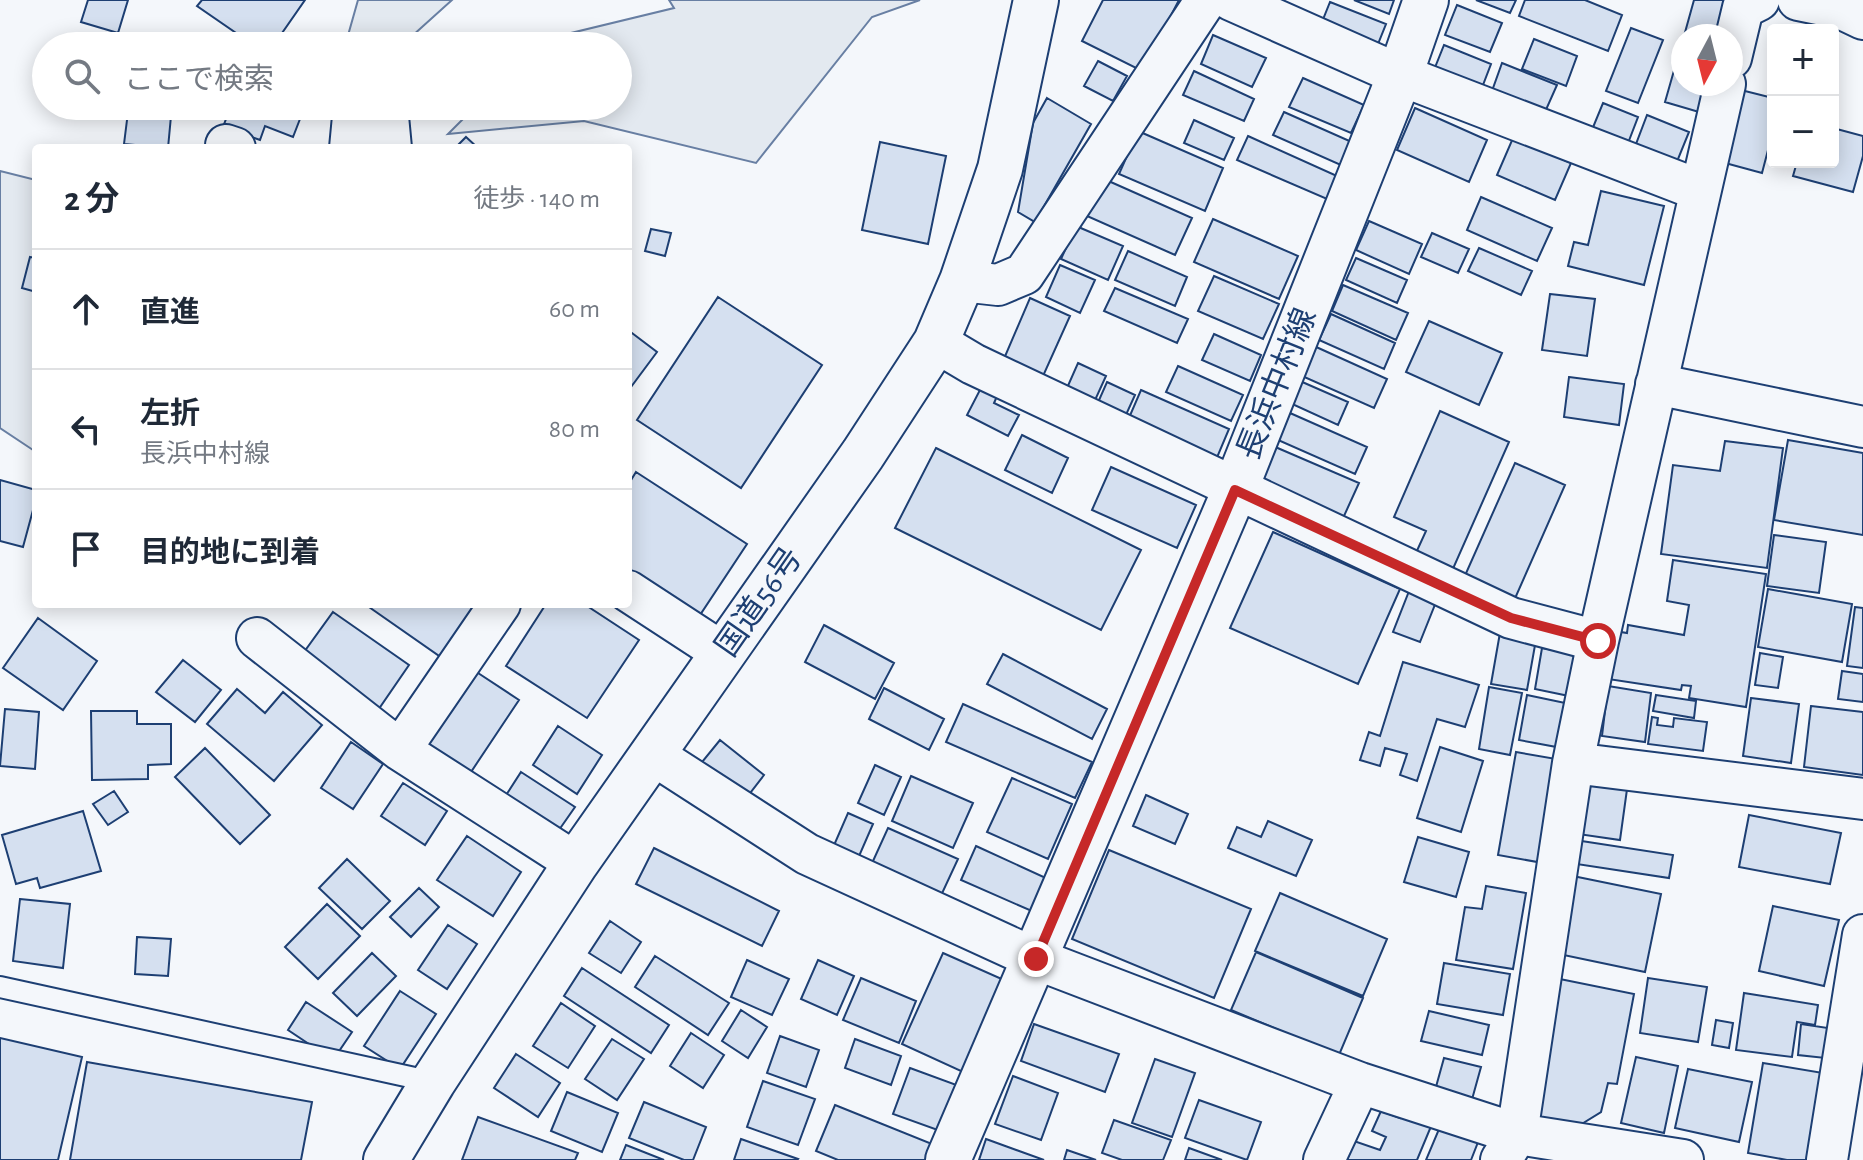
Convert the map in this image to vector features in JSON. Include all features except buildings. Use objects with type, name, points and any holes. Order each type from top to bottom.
[{"type":"main road","name":"国道56号","points":[[386,1160],[433,1082],[576,863],[863,454],[936,342],[962,281],[1000,169],[1036,0]]},
{"type":"main road","name":"長浜中村線","points":[[948,1160],[1235,490],[1400,75],[1426,0]]},
{"type":"street","points":[[962,281],[998,285],[1024,274],[1206,0]]},
{"type":"street","points":[[1231,0],[1400,75],[1699,190]]},
{"type":"street","points":[[1739,24],[1743,8],[1759,0]]},
{"type":"street","points":[[1798,0],[1850,9]]},
{"type":"street","points":[[1530,1148],[1573,763],[1722,96]]},
{"type":"street","points":[[350,144],[353,120]]},
{"type":"street","points":[[388,120],[391,144]]},
{"type":"street","points":[[936,342],[973,364],[1235,490],[1511,618],[1598,641]]},
{"type":"street","points":[[1656,384],[1863,427]]},
{"type":"street","points":[[632,594],[723,653]]},
{"type":"street","points":[[400,750],[497,608]]},
{"type":"street","points":[[257,638],[400,750],[576,863]]},
{"type":"street","points":[[652,754],[807,854],[1036,959],[1530,1148],[1683,1160]]},
{"type":"street","points":[[1573,763],[1863,799]]},
{"type":"street","points":[[1827,1160],[1863,935]]},
{"type":"street","points":[[1324,1160],[1360,1083]]},
{"type":"lane","points":[[0,987],[433,1082]]},
{"type":"shaded area","points":[[358,0],[452,0],[417,32],[349,32]]},
{"type":"shaded area","points":[[669,0],[920,0],[872,17],[756,163],[584,121],[448,134],[462,120],[632,120],[632,32],[575,32],[674,8]]},
{"type":"shaded area","points":[[0,171],[32,179],[32,449],[0,428]]},
{"type":"route","points":[[1036,959],[1235,490],[1511,618],[1598,641]]}]
